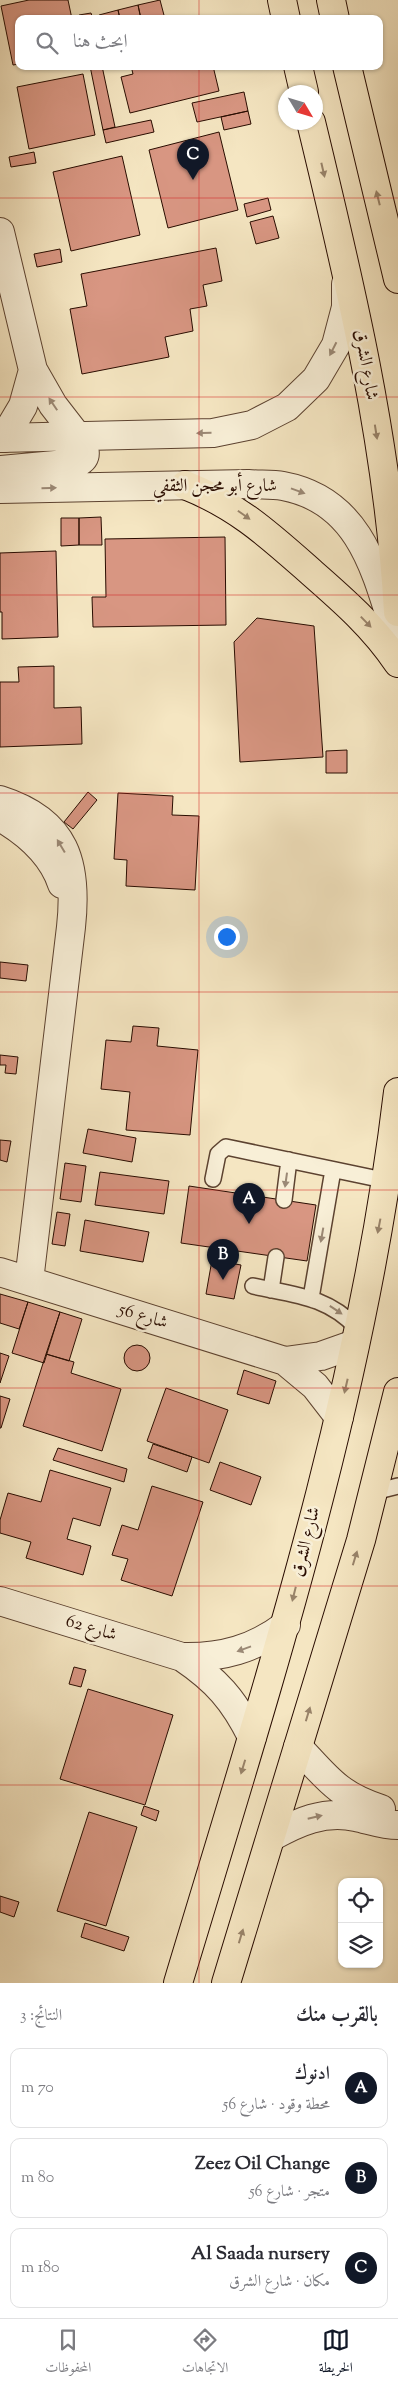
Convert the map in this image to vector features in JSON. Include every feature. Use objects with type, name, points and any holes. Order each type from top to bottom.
[{"type":"main road","points":[[282,0],[285,15]]},
{"type":"main road","points":[[331,0],[334,15]]},
{"type":"main road","points":[[299,70],[302,85]]},
{"type":"main road","points":[[348,70],[398,279]]},
{"type":"main road","name":"شارع الشرق","points":[[313,130],[346,267],[366,364],[396,573],[398,612]]},
{"type":"main road","points":[[185,485],[210,495],[255,523],[356,613],[386,646],[398,663]]},
{"type":"main road","name":"شارع الشرق","points":[[178,1983],[286,1625],[339,1417],[388,1181],[398,1092]]},
{"type":"main road","points":[[226,1983],[298,1747],[386,1489],[398,1392]]},
{"type":"street","points":[[0,232],[33,370],[53,405],[85,449],[85,454],[81,461],[77,463],[0,470]]},
{"type":"street","points":[[2,438],[213,433],[252,425],[287,406],[316,379],[336,345],[346,307],[346,267]]},
{"type":"street","points":[[2,438],[22,406],[33,370]]},
{"type":"street","name":"شارع أبو محجن الثقفي","points":[[0,489],[185,485],[283,486],[315,497],[343,517],[364,544],[377,576],[398,642]]},
{"type":"street","points":[[0,800],[26,810],[48,827],[64,849],[73,875],[74,903],[29,1281]]},
{"type":"street","points":[[0,818],[33,841],[49,860],[60,880],[68,903],[71,927]]},
{"type":"street","name":"شارع 56","points":[[0,1272],[285,1361],[315,1386],[339,1417]]},
{"type":"street","name":"شارع 56","points":[[285,1361],[321,1356],[356,1336]]},
{"type":"street","name":"شارع 62","points":[[0,1601],[182,1657],[204,1658],[226,1655],[248,1648],[268,1638],[286,1625]]},
{"type":"street","name":"شارع 62","points":[[182,1657],[204,1672],[224,1691],[240,1713],[252,1737]]},
{"type":"street","points":[[298,1747],[323,1776],[347,1796],[398,1817]]},
{"type":"street","points":[[271,1837],[301,1821],[329,1814],[343,1814],[381,1824],[398,1825]]},
{"type":"lane","points":[[213,1179],[218,1154],[226,1147],[388,1181]]},
{"type":"lane","points":[[284,1200],[289,1160]]},
{"type":"lane","points":[[311,1298],[333,1170]]},
{"type":"lane","points":[[271,1290],[276,1257]]},
{"type":"lane","points":[[253,1286],[311,1298],[332,1306],[356,1336]]},
{"type":"building","points":[[29,0],[68,0],[71,15],[15,15],[15,65],[13,65],[1,6]]},
{"type":"building","points":[[160,0],[164,15],[140,15],[138,5]]},
{"type":"building","points":[[138,5],[140,15],[119,15],[118,10]]},
{"type":"building","points":[[118,10],[119,15],[99,15]]},
{"type":"building","points":[[91,70],[103,70],[115,127],[103,130]]},
{"type":"building","points":[[132,70],[214,70],[219,91],[130,113],[121,77],[133,74]]},
{"type":"building","points":[[83,74],[95,135],[29,149],[17,87]]},
{"type":"building","points":[[244,92],[248,111],[197,122],[192,103]]},
{"type":"building","points":[[248,111],[251,124],[224,130],[221,117]]},
{"type":"building","points":[[151,120],[154,132],[106,143],[103,130]]},
{"type":"building","points":[[219,132],[238,210],[168,228],[149,150]]},
{"type":"building","points":[[34,152],[36,163],[11,167],[9,157]]},
{"type":"building","points":[[122,156],[140,235],[71,251],[53,172]]},
{"type":"building","points":[[268,198],[271,210],[247,217],[244,204]]},
{"type":"building","points":[[273,216],[279,238],[256,244],[250,222]]},
{"type":"building","points":[[216,248],[222,281],[203,285],[207,306],[190,309],[193,331],[165,337],[169,357],[82,374],[70,309],[87,306],[81,274]]},
{"type":"building","points":[[60,249],[62,262],[37,267],[34,254]]},
{"type":"building","points":[[101,517],[102,545],[79,545],[79,518]]},
{"type":"building","points":[[61,518],[79,518],[79,545],[61,546]]},
{"type":"building","points":[[225,537],[226,625],[93,627],[92,597],[106,597],[105,539]]},
{"type":"building","points":[[56,551],[58,637],[2,639],[0,553]]},
{"type":"building","points":[[257,618],[314,626],[323,757],[240,762],[234,642]]},
{"type":"building","points":[[54,666],[54,708],[81,707],[82,744],[0,747],[0,682],[19,682],[18,667]]},
{"type":"building","points":[[347,750],[347,773],[326,773],[326,751]]},
{"type":"building","points":[[88,792],[97,800],[73,829],[64,822]]},
{"type":"building","points":[[118,793],[173,796],[172,815],[199,816],[195,890],[126,886],[127,860],[114,859]]},
{"type":"building","points":[[0,962],[28,965],[26,981],[0,978]]},
{"type":"building","points":[[133,1026],[159,1028],[157,1046],[198,1050],[190,1135],[126,1130],[130,1092],[101,1089],[106,1040],[131,1042]]},
{"type":"building","points":[[0,1055],[18,1057],[16,1074],[5,1073],[6,1065],[0,1065]]},
{"type":"building","points":[[88,1129],[136,1138],[132,1162],[83,1153]]},
{"type":"building","points":[[0,1140],[11,1141],[7,1162],[0,1160]]},
{"type":"building","points":[[65,1163],[86,1166],[81,1202],[60,1199]]},
{"type":"building","points":[[100,1172],[169,1181],[164,1214],[95,1205]]},
{"type":"building","points":[[189,1186],[316,1205],[307,1261],[181,1243]]},
{"type":"building","points":[[57,1212],[70,1214],[65,1246],[52,1244]]},
{"type":"building","points":[[85,1220],[149,1232],[143,1262],[80,1251]]},
{"type":"building","points":[[212,1260],[241,1265],[234,1299],[206,1294]]},
{"type":"building","points":[[0,1294],[28,1302],[19,1329],[0,1323]]},
{"type":"building","points":[[28,1302],[60,1312],[44,1363],[12,1353]]},
{"type":"building","points":[[60,1312],[82,1319],[69,1361],[46,1354]]},
{"type":"building","points":[[137,1345],[146,1349],[150,1358],[146,1367],[137,1371],[128,1367],[124,1358],[128,1349]]},
{"type":"building","points":[[0,1353],[9,1356],[0,1383]]},
{"type":"building","points":[[46,1354],[74,1362],[71,1373],[121,1389],[102,1451],[23,1426]]},
{"type":"building","points":[[244,1370],[276,1381],[269,1404],[237,1394]]},
{"type":"building","points":[[166,1388],[228,1410],[209,1463],[147,1441]]},
{"type":"building","points":[[0,1396],[10,1399],[1,1428],[0,1428]]},
{"type":"building","points":[[153,1444],[192,1457],[187,1472],[148,1458]]},
{"type":"building","points":[[58,1448],[127,1469],[124,1482],[53,1460]]},
{"type":"building","points":[[220,1462],[261,1477],[251,1505],[210,1490]]},
{"type":"building","points":[[50,1470],[111,1488],[100,1526],[73,1518],[67,1539],[91,1546],[83,1575],[26,1558],[31,1542],[0,1533],[0,1520],[8,1493],[41,1502]]},
{"type":"building","points":[[152,1486],[203,1502],[172,1596],[121,1580],[128,1559],[112,1555],[122,1525],[138,1530]]},
{"type":"building","points":[[74,1667],[86,1670],[81,1687],[69,1684]]},
{"type":"building","points":[[88,1689],[173,1715],[145,1805],[60,1779]]},
{"type":"building","points":[[144,1806],[159,1811],[156,1821],[141,1815]]},
{"type":"building","points":[[89,1812],[137,1827],[106,1926],[57,1911]]},
{"type":"building","points":[[0,1896],[19,1902],[14,1917],[0,1912]]},
{"type":"building","points":[[85,1923],[129,1937],[124,1951],[81,1937]]},
{"type":"place","name":"Al Saada nursery","points":[[193,180]]},
{"type":"place","name":"ادنوك","points":[[249,1224]]},
{"type":"place","name":"Zeez Oil Change","points":[[223,1280]]}]
